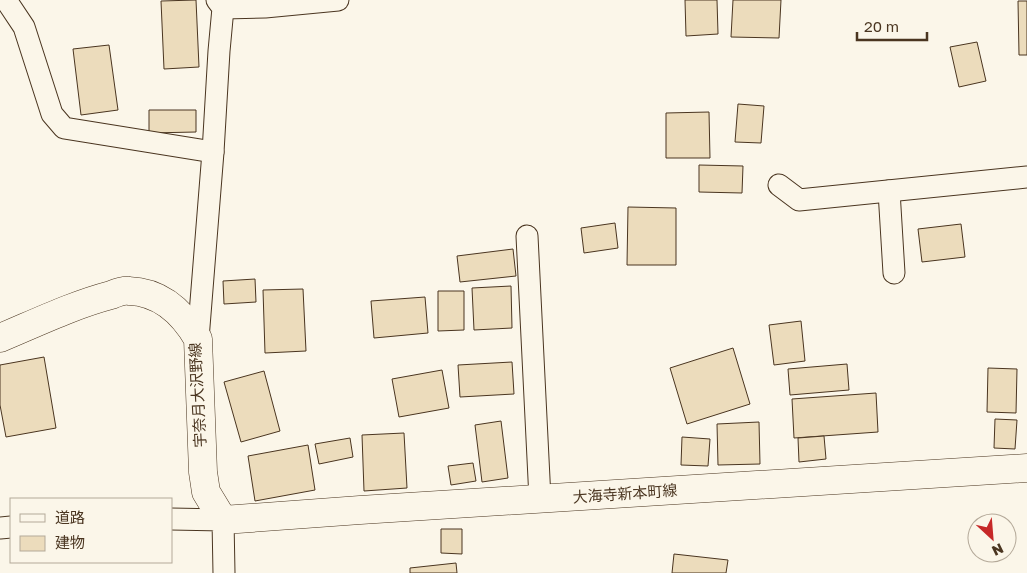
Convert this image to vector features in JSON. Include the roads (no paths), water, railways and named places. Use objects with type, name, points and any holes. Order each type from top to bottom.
[{"type":"main road","name":"宇奈月大沢野線","points":[[0,338],[94,299],[128,290],[150,294],[175,308],[190,325],[198,340],[202,472],[206,492],[223,520]]},
{"type":"main road","name":"大海寺新本町線","points":[[223,520],[1027,468]]},
{"type":"street","points":[[6,0],[24,27],[52,114],[64,128],[213,152]]},
{"type":"street","points":[[198,340],[213,152],[220,4],[264,7],[338,0]]},
{"type":"street","points":[[779,185],[799,200],[1027,177]]},
{"type":"street","points":[[889,191],[894,273]]},
{"type":"street","points":[[527,236],[540,499]]},
{"type":"street","points":[[172,518],[223,520],[224,573]]}]
